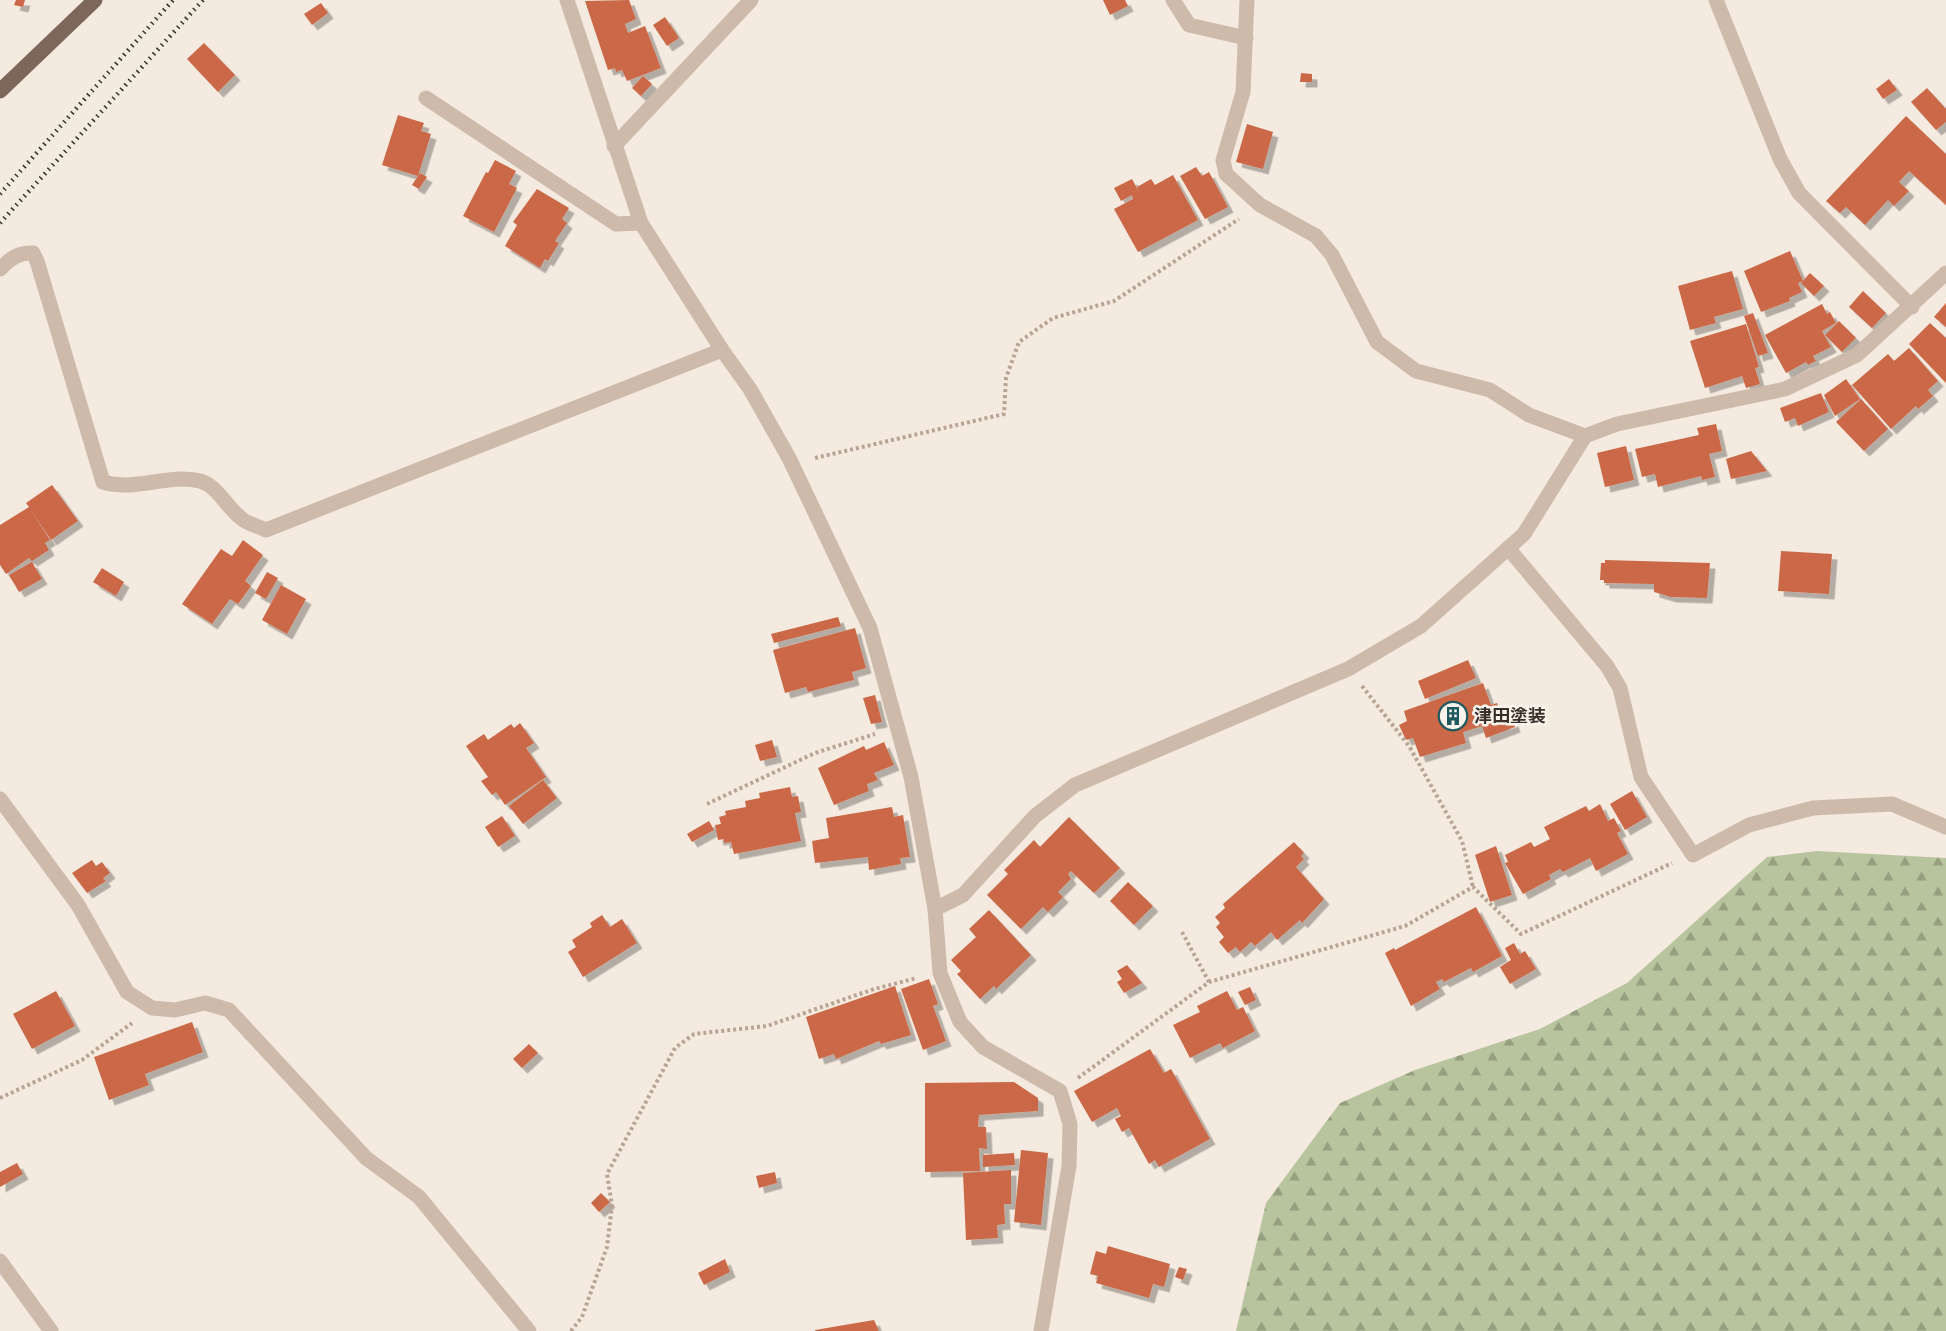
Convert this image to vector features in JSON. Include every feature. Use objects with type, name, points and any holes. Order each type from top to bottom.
[{"type":"main road","points":[[0,91],[94,0]]},
{"type":"street","points":[[567,0],[641,223],[722,350],[750,389],[789,458],[870,628],[899,726],[935,909],[940,973],[960,1023],[983,1047],[1060,1091],[1070,1124],[1069,1166],[1041,1331]]},
{"type":"street","points":[[614,146],[751,0]]},
{"type":"street","points":[[1173,0],[1188,25],[1246,38]]},
{"type":"street","points":[[1247,0],[1243,92],[1222,160],[1226,174],[1260,205],[1316,236],[1332,255],[1377,342],[1416,370],[1490,390],[1529,415],[1585,436]]},
{"type":"street","points":[[1716,0],[1780,159],[1799,193],[1912,307]]},
{"type":"street","points":[[426,98],[616,224],[641,223]]},
{"type":"street","points":[[0,268],[23,252],[33,253],[37,261],[104,482],[118,487],[178,479],[199,481],[212,486],[242,519],[266,530],[722,350]]},
{"type":"street","points":[[935,909],[963,895],[1035,816],[1075,785],[1348,669],[1421,626],[1524,534],[1585,436],[1617,424],[1785,389],[1857,355],[1912,307],[1946,273]]},
{"type":"street","points":[[1508,548],[1607,666],[1620,688],[1641,777],[1693,855],[1749,825],[1813,808],[1892,804],[1946,827]]},
{"type":"street","points":[[0,799],[78,905],[127,992],[152,1008],[175,1010],[205,1003],[229,1010],[366,1158],[419,1197],[529,1331]]},
{"type":"street","points":[[0,1262],[51,1331]]},
{"type":"path","points":[[789,458],[821,458],[1004,414],[1006,378],[1019,342],[1053,318],[1114,301],[1260,205]]},
{"type":"path","points":[[1348,669],[1409,746],[1461,841],[1473,886],[1521,934],[1635,879],[1693,855]]},
{"type":"path","points":[[707,804],[815,753],[899,726]]},
{"type":"path","points":[[1060,1091],[1209,982],[1406,926],[1473,886]]},
{"type":"path","points":[[1182,932],[1209,982]]},
{"type":"path","points":[[572,1331],[582,1317],[607,1247],[612,1206],[607,1174],[675,1048],[694,1034],[767,1026],[874,989],[940,973]]},
{"type":"path","points":[[0,1098],[82,1060],[152,1008]]},
{"type":"green space","points":[[1817,851],[1946,858],[1946,1331],[1236,1331],[1266,1203],[1340,1103],[1415,1070],[1540,1029],[1627,983],[1767,857]]},
{"type":"building","points":[[16,0],[25,0],[23,7],[14,5]]},
{"type":"building","points":[[629,0],[636,19],[625,24],[628,33],[645,26],[661,68],[627,81],[622,70],[616,72],[615,68],[608,70],[585,1]]},
{"type":"building","points":[[1103,0],[1125,0],[1128,6],[1110,15]]},
{"type":"building","points":[[321,3],[328,13],[312,25],[304,14]]},
{"type":"building","points":[[665,17],[679,38],[667,46],[653,25]]},
{"type":"building","points":[[204,43],[235,75],[218,92],[187,59]]},
{"type":"building","points":[[1301,73],[1312,74],[1312,82],[1300,82]]},
{"type":"building","points":[[643,76],[652,84],[641,96],[632,88]]},
{"type":"building","points":[[1889,79],[1897,90],[1883,99],[1876,89]]},
{"type":"building","points":[[1927,88],[1946,109],[1946,122],[1936,130],[1911,102]]},
{"type":"building","points":[[398,115],[424,123],[421,131],[431,134],[418,176],[382,165]]},
{"type":"building","points":[[1906,116],[1946,154],[1946,205],[1909,171],[1899,182],[1909,191],[1894,206],[1888,200],[1865,225],[1846,207],[1840,213],[1826,201]]},
{"type":"building","points":[[1247,124],[1273,132],[1263,169],[1236,162]]},
{"type":"building","points":[[495,160],[516,171],[509,184],[517,188],[494,232],[463,216],[486,172],[488,173]]},
{"type":"building","points":[[1196,167],[1202,176],[1209,172],[1228,207],[1205,219],[1180,176]]},
{"type":"building","points":[[420,173],[427,177],[419,189],[412,185]]},
{"type":"building","points":[[1173,175],[1198,220],[1138,252],[1114,209],[1133,199],[1132,195],[1121,201],[1114,188],[1132,179],[1139,192],[1137,187],[1151,179],[1155,185]]},
{"type":"building","points":[[537,189],[569,208],[562,219],[567,223],[555,241],[559,243],[548,261],[545,259],[540,268],[505,246],[517,225],[513,222]]},
{"type":"building","points":[[1790,251],[1803,281],[1798,283],[1802,292],[1789,298],[1790,301],[1761,312],[1744,271]]},
{"type":"building","points":[[1732,271],[1743,309],[1714,317],[1716,323],[1690,330],[1678,286]]},
{"type":"building","points":[[1810,273],[1824,286],[1814,296],[1801,283]]},
{"type":"building","points":[[1863,291],[1886,313],[1872,328],[1849,307]]},
{"type":"building","points":[[1946,303],[1946,327],[1934,317]]},
{"type":"building","points":[[1822,304],[1827,314],[1830,312],[1836,323],[1822,331],[1831,347],[1813,356],[1816,361],[1808,365],[1806,362],[1786,373],[1765,335]]},
{"type":"building","points":[[1753,313],[1768,353],[1758,356],[1744,316]]},
{"type":"building","points":[[1839,321],[1856,338],[1842,352],[1825,335]]},
{"type":"building","points":[[1930,323],[1946,338],[1946,383],[1909,344]]},
{"type":"building","points":[[1746,324],[1759,367],[1755,368],[1760,384],[1746,388],[1742,376],[1705,388],[1690,341]]},
{"type":"building","points":[[1909,348],[1938,381],[1928,390],[1933,396],[1918,409],[1916,406],[1891,429],[1852,385],[1888,354],[1894,361]]},
{"type":"building","points":[[1846,379],[1860,399],[1835,416],[1824,395]]},
{"type":"building","points":[[1821,393],[1829,412],[1798,426],[1795,418],[1785,422],[1780,408]]},
{"type":"building","points":[[1861,399],[1888,429],[1864,451],[1836,422]]},
{"type":"building","points":[[1716,424],[1722,451],[1709,454],[1715,477],[1702,480],[1701,476],[1658,487],[1655,474],[1642,477],[1635,449],[1699,435],[1697,428]]},
{"type":"building","points":[[1626,446],[1634,480],[1605,487],[1597,453]]},
{"type":"building","points":[[1751,451],[1767,471],[1731,479],[1726,459]]},
{"type":"building","points":[[52,485],[78,521],[51,540],[30,509],[50,540],[45,543],[49,550],[32,561],[29,558],[6,574],[0,565],[0,525],[29,507],[26,503]]},
{"type":"building","points":[[243,540],[263,555],[245,581],[251,586],[238,604],[230,599],[212,624],[182,604],[221,549],[232,556]]},
{"type":"building","points":[[1781,551],[1832,554],[1829,594],[1778,591]]},
{"type":"building","points":[[1605,560],[1710,563],[1707,598],[1671,597],[1654,592],[1654,584],[1604,583],[1604,580],[1600,580],[1601,563],[1605,563]]},
{"type":"building","points":[[32,562],[42,579],[19,592],[9,575]]},
{"type":"building","points":[[102,568],[124,582],[116,596],[93,582]]},
{"type":"building","points":[[267,572],[278,578],[266,599],[255,593]]},
{"type":"building","points":[[281,585],[306,599],[287,634],[262,620]]},
{"type":"building","points":[[838,617],[841,626],[774,643],[771,634]]},
{"type":"building","points":[[855,628],[866,668],[852,672],[854,680],[808,692],[806,687],[785,693],[773,650]]},
{"type":"building","points":[[1468,660],[1476,678],[1425,699],[1418,681]]},
{"type":"building","name":"津田塗装","points":[[1483,683],[1491,705],[1497,703],[1504,724],[1513,721],[1515,727],[1486,738],[1482,726],[1463,732],[1466,743],[1420,757],[1413,738],[1406,740],[1399,725],[1407,721],[1404,711]]},
{"type":"building","points":[[875,695],[882,722],[871,724],[863,698]]},
{"type":"building","points":[[520,723],[534,743],[526,748],[546,777],[505,805],[496,792],[492,795],[481,781],[488,777],[466,746],[484,734],[488,740],[511,724],[514,728]]},
{"type":"building","points":[[772,740],[777,757],[760,761],[755,745]]},
{"type":"building","points":[[884,742],[894,765],[874,773],[878,780],[867,784],[869,791],[834,805],[818,768],[864,746],[866,750]]},
{"type":"building","points":[[543,780],[557,798],[523,824],[509,806]]},
{"type":"building","points":[[790,787],[792,797],[798,796],[801,812],[795,813],[801,841],[734,854],[731,842],[724,843],[724,839],[718,840],[715,825],[721,824],[719,817],[726,815],[725,811],[746,807],[745,801],[760,798],[759,793]]},
{"type":"building","points":[[1632,791],[1647,817],[1625,830],[1610,804]]},
{"type":"building","points":[[1600,804],[1608,821],[1614,818],[1621,831],[1617,833],[1628,854],[1596,871],[1590,858],[1563,872],[1560,869],[1549,875],[1551,879],[1523,894],[1505,863],[1508,862],[1505,855],[1531,842],[1534,847],[1550,839],[1544,827],[1586,806],[1589,811]]},
{"type":"building","points":[[892,807],[894,817],[903,815],[910,857],[900,858],[901,864],[869,870],[868,857],[815,863],[812,841],[829,838],[826,818]]},
{"type":"building","points":[[502,816],[515,836],[498,847],[485,827]]},
{"type":"building","points":[[1069,817],[1120,868],[1094,893],[1071,871],[1068,874],[1071,879],[1058,892],[1063,897],[1048,912],[1043,907],[1021,929],[987,895],[1008,874],[1004,870],[1034,840],[1040,847]]},
{"type":"building","points":[[709,821],[714,830],[692,842],[687,834]]},
{"type":"building","points":[[1294,842],[1304,853],[1301,856],[1304,859],[1296,867],[1324,899],[1302,923],[1300,920],[1277,940],[1271,932],[1255,946],[1251,942],[1240,952],[1236,947],[1228,953],[1219,942],[1224,937],[1216,927],[1220,923],[1215,917],[1225,908],[1223,904]]},
{"type":"building","points":[[1496,846],[1512,895],[1490,902],[1475,855]]},
{"type":"building","points":[[92,860],[96,866],[102,862],[110,873],[103,878],[106,881],[87,893],[72,873]]},
{"type":"building","points":[[1128,882],[1153,906],[1134,925],[1110,901]]},
{"type":"building","points":[[1476,907],[1502,956],[1473,972],[1471,968],[1444,982],[1442,979],[1436,982],[1440,989],[1411,1006],[1385,953],[1394,948],[1395,950]]},
{"type":"building","points":[[989,910],[1031,955],[996,989],[994,986],[980,999],[957,974],[961,971],[951,960],[976,937],[969,929]]},
{"type":"building","points":[[602,915],[610,927],[622,919],[637,943],[583,977],[568,952],[576,947],[572,940],[592,927],[590,923]]},
{"type":"building","points":[[1514,943],[1520,954],[1525,951],[1536,969],[1510,984],[1500,967],[1511,960],[1505,948]]},
{"type":"building","points":[[1127,965],[1142,983],[1124,993],[1117,982],[1122,979],[1117,971]]},
{"type":"building","points":[[929,979],[938,1004],[933,1006],[946,1041],[923,1050],[901,989]]},
{"type":"building","points":[[895,986],[911,1035],[881,1044],[879,1041],[836,1059],[834,1054],[819,1059],[806,1017]]},
{"type":"building","points":[[1250,987],[1256,1000],[1245,1005],[1238,992]]},
{"type":"building","points":[[56,991],[75,1026],[32,1049],[13,1014]]},
{"type":"building","points":[[1227,991],[1237,1010],[1243,1007],[1255,1031],[1223,1048],[1220,1043],[1190,1058],[1173,1025],[1200,1012],[1197,1006]]},
{"type":"building","points":[[192,1022],[203,1052],[145,1074],[149,1085],[109,1100],[94,1057]]},
{"type":"building","points":[[529,1044],[538,1053],[522,1068],[513,1059]]},
{"type":"building","points":[[1150,1049],[1164,1073],[1171,1069],[1210,1139],[1159,1167],[1155,1160],[1149,1164],[1129,1128],[1122,1132],[1115,1119],[1121,1116],[1117,1108],[1092,1122],[1074,1091]]},
{"type":"building","points":[[1014,1082],[1038,1098],[1038,1111],[979,1115],[978,1127],[986,1127],[987,1149],[979,1148],[980,1171],[925,1172],[925,1083]]},
{"type":"building","points":[[1021,1150],[1048,1153],[1041,1225],[1014,1222]]},
{"type":"building","points":[[1014,1153],[1015,1165],[983,1167],[983,1155]]},
{"type":"building","points":[[17,1163],[23,1174],[0,1187],[0,1172]]},
{"type":"building","points":[[1011,1170],[1011,1204],[1004,1204],[1005,1224],[997,1225],[998,1238],[966,1240],[963,1173]]},
{"type":"building","points":[[775,1172],[777,1183],[759,1188],[756,1176]]},
{"type":"building","points":[[601,1193],[610,1202],[599,1212],[591,1203]]},
{"type":"building","points":[[1108,1246],[1170,1264],[1164,1287],[1153,1284],[1149,1298],[1096,1283],[1098,1276],[1090,1274],[1096,1251],[1106,1254]]},
{"type":"building","points":[[725,1259],[730,1272],[704,1285],[698,1273]]},
{"type":"building","points":[[1179,1267],[1187,1269],[1183,1280],[1175,1277]]},
{"type":"building","points":[[874,1320],[879,1331],[815,1331],[815,1330]]},
{"type":"railway","points":[[0,194],[173,0]]},
{"type":"railway","points":[[0,223],[203,0]]},
{"type":"place","name":"津田塗装","points":[[1453,716]]}]
